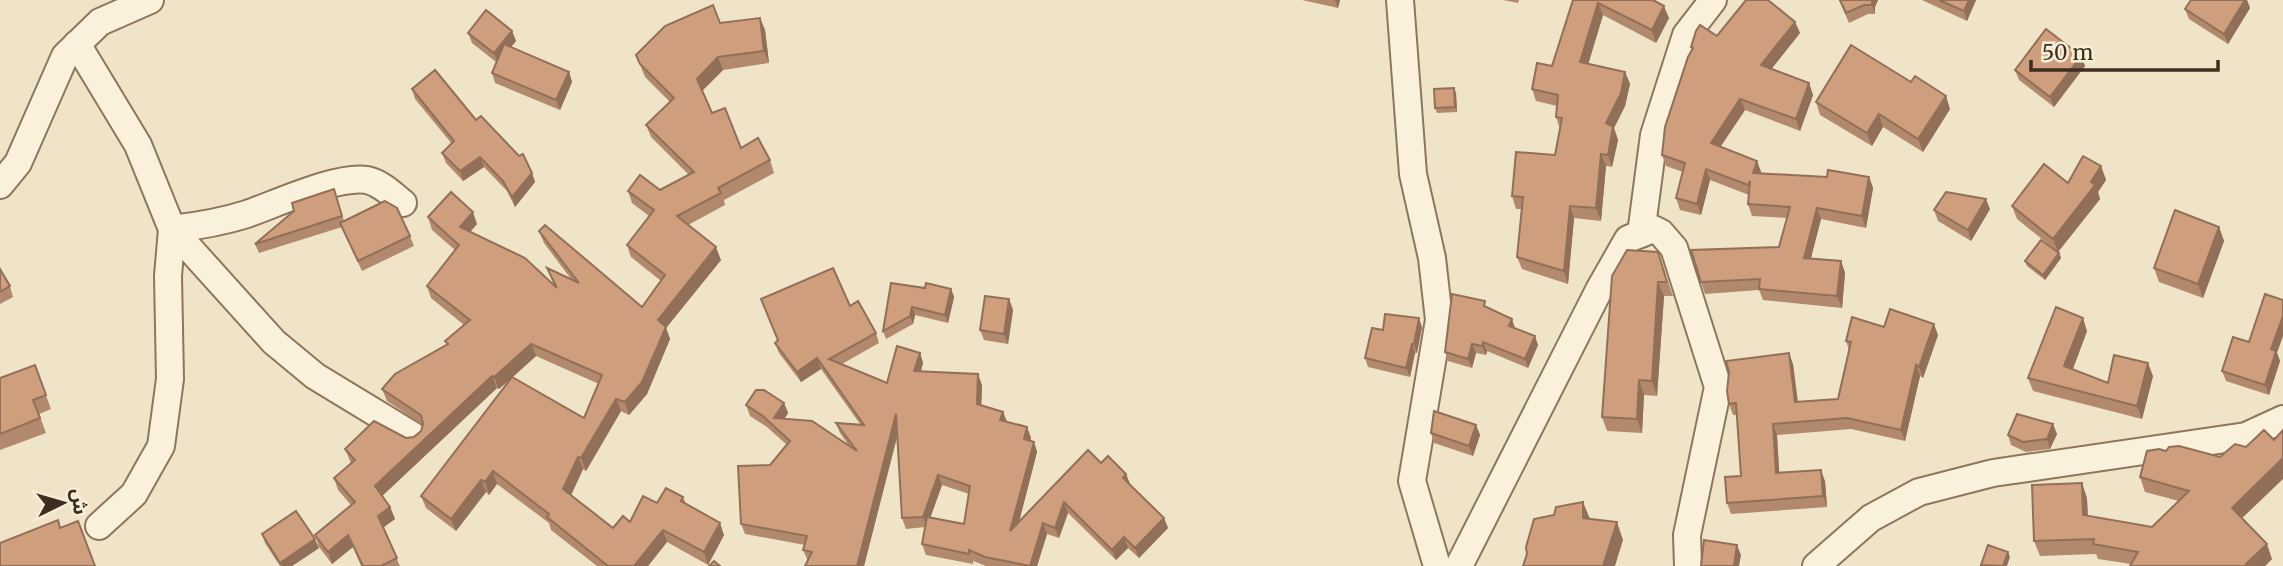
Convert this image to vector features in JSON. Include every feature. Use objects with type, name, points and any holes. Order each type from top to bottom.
[{"type":"street","points":[[0,186],[18,163],[65,56],[100,22],[150,0]]},
{"type":"street","points":[[1400,0],[1413,174],[1432,258],[1439,320],[1412,481],[1437,566]]},
{"type":"street","points":[[1641,234],[1654,135],[1686,35],[1713,0]]},
{"type":"street","points":[[77,44],[138,145],[172,229],[274,342],[315,376],[412,435]]},
{"type":"street","points":[[172,229],[216,222],[348,181],[368,180],[386,189],[403,203]]},
{"type":"street","points":[[99,526],[134,494],[160,446],[170,379],[168,276],[172,229]]},
{"type":"street","points":[[1459,566],[1599,290],[1628,239],[1653,229],[1661,233],[1674,248],[1718,387],[1687,535],[1688,566]]},
{"type":"street","points":[[1816,566],[1871,518],[1919,492],[1993,473],[2246,436],[2283,419]]},
{"type":"building","points":[[1573,0],[1653,0],[1664,6],[1652,30],[1598,3],[1580,62],[1625,72],[1621,93],[1606,123],[1613,127],[1608,155],[1601,154],[1596,208],[1570,206],[1564,271],[1517,257],[1523,197],[1512,196],[1516,152],[1555,155],[1562,118],[1556,117],[1558,95],[1532,89],[1537,63],[1552,66]]},
{"type":"building","points":[[1746,0],[1768,0],[1795,22],[1761,65],[1809,83],[1796,119],[1740,99],[1711,143],[1757,161],[1753,173],[1827,177],[1828,170],[1869,177],[1862,216],[1817,208],[1804,258],[1841,261],[1837,296],[1759,289],[1760,279],[1701,282],[1691,250],[1779,247],[1790,207],[1748,204],[1750,181],[1748,185],[1706,169],[1697,204],[1676,198],[1685,163],[1662,155],[1665,127],[1693,48],[1691,47],[1696,31],[1700,25],[1717,36]]},
{"type":"building","points":[[1840,0],[1872,0],[1872,5],[1864,5],[1846,13]]},
{"type":"building","points":[[1939,0],[1969,0],[1964,11]]},
{"type":"building","points":[[2191,0],[2245,0],[2224,34],[2185,9]]},
{"type":"building","points":[[713,5],[720,23],[760,18],[764,51],[718,57],[697,79],[712,113],[725,108],[741,148],[758,138],[770,160],[718,188],[721,193],[677,216],[716,247],[658,320],[666,327],[642,382],[625,402],[616,399],[581,458],[578,457],[563,489],[613,528],[623,516],[630,522],[643,496],[657,503],[666,488],[683,497],[681,501],[720,523],[704,552],[663,530],[634,566],[608,566],[547,517],[549,514],[493,471],[485,482],[481,480],[451,519],[421,496],[512,377],[584,418],[602,375],[531,344],[492,376],[375,486],[390,507],[378,516],[397,558],[381,566],[363,566],[348,535],[328,552],[315,535],[355,502],[334,478],[355,460],[345,449],[374,421],[406,438],[414,437],[421,431],[421,415],[382,389],[395,374],[448,344],[445,341],[470,320],[427,286],[459,245],[428,217],[451,192],[473,212],[460,227],[525,258],[557,288],[547,268],[579,283],[539,231],[545,225],[642,307],[665,275],[627,245],[654,210],[628,191],[640,175],[660,190],[694,172],[646,125],[674,98],[640,64],[636,55],[665,26]]},
{"type":"building","points":[[486,10],[512,31],[494,53],[468,33]]},
{"type":"building","points":[[2046,29],[2081,56],[2050,97],[2015,70]]},
{"type":"building","points":[[504,44],[569,72],[556,100],[492,73]]},
{"type":"building","points":[[1851,45],[1911,82],[1915,76],[1946,96],[1918,139],[1879,114],[1867,133],[1816,102]]},
{"type":"building","points":[[435,70],[476,120],[481,116],[519,156],[523,154],[532,173],[512,197],[503,181],[480,157],[460,171],[442,153],[454,141],[412,89]]},
{"type":"building","points":[[1454,88],[1455,107],[1435,108],[1434,89]]},
{"type":"building","points":[[2083,156],[2101,166],[2091,182],[2095,185],[2053,239],[2012,206],[2044,164],[2068,183]]},
{"type":"building","points":[[334,189],[342,216],[255,244],[294,211],[292,203]]},
{"type":"building","points":[[1946,192],[1986,199],[1968,230],[1934,210]]},
{"type":"building","points":[[385,201],[397,208],[410,236],[358,261],[340,223]]},
{"type":"building","points":[[2175,210],[2219,227],[2198,284],[2154,268]]},
{"type":"building","points":[[2041,240],[2059,253],[2043,275],[2025,261]]},
{"type":"building","points":[[1627,250],[1658,252],[1667,282],[1658,282],[1652,381],[1639,380],[1637,419],[1602,417],[1612,276]]},
{"type":"building","points":[[833,268],[850,306],[858,301],[876,333],[829,359],[887,383],[897,346],[920,353],[914,371],[978,374],[977,404],[1003,412],[1000,420],[1027,427],[1024,439],[1034,442],[1010,531],[1088,450],[1101,463],[1108,456],[1126,474],[1123,478],[1164,518],[1135,548],[1124,537],[1112,550],[1064,502],[1055,528],[1043,523],[1030,566],[985,557],[969,550],[969,554],[922,544],[927,517],[964,524],[970,486],[938,475],[923,517],[902,518],[896,414],[857,566],[805,566],[812,552],[803,550],[807,536],[741,524],[738,466],[770,465],[790,441],[763,416],[746,405],[756,390],[764,390],[784,403],[774,418],[812,421],[857,451],[836,423],[864,425],[817,358],[797,372],[775,343],[778,340],[761,299]]},
{"type":"building","points":[[0,269],[10,286],[0,292]]},
{"type":"building","points":[[891,283],[925,288],[926,283],[951,289],[945,315],[912,307],[910,316],[883,331]]},
{"type":"building","points":[[1452,294],[1485,301],[1484,306],[1512,319],[1509,326],[1535,336],[1525,359],[1483,342],[1482,346],[1472,344],[1468,359],[1445,352]]},
{"type":"building","points":[[2265,294],[2283,300],[2283,316],[2271,349],[2276,351],[2265,385],[2222,371],[2233,337],[2249,342]]},
{"type":"building","points":[[985,296],[1009,299],[1004,334],[980,330]]},
{"type":"building","points":[[2056,307],[2083,318],[2064,366],[2108,383],[2114,355],[2148,363],[2137,406],[2028,378]]},
{"type":"building","points":[[1890,309],[1934,324],[1919,367],[1916,365],[1901,430],[1847,418],[1773,424],[1776,473],[1821,470],[1823,496],[1727,503],[1725,477],[1741,476],[1736,403],[1729,404],[1729,372],[1726,361],[1789,353],[1795,402],[1838,399],[1851,342],[1846,341],[1852,317],[1884,327]]},
{"type":"building","points":[[1385,314],[1419,318],[1406,368],[1365,358],[1372,328],[1383,330]]},
{"type":"building","points":[[35,365],[46,395],[33,400],[40,418],[0,434],[0,378]]},
{"type":"building","points":[[1434,411],[1476,425],[1469,446],[1431,433]]},
{"type":"building","points":[[2017,414],[2053,424],[2047,439],[2023,442],[2008,435]]},
{"type":"building","points":[[2264,430],[2274,440],[2283,430],[2283,458],[2232,508],[2267,544],[2246,564],[2248,566],[2130,566],[2138,552],[2093,544],[2094,539],[2034,541],[2032,485],[2082,483],[2083,515],[2152,527],[2189,491],[2140,477],[2147,451],[2166,451],[2169,447],[2179,446],[2220,457],[2235,444],[2246,447]]},
{"type":"building","points":[[1583,502],[1583,518],[1617,522],[1603,566],[1523,566],[1534,519],[1554,515],[1556,507]]},
{"type":"building","points":[[296,511],[315,539],[280,563],[262,534]]},
{"type":"building","points":[[58,520],[60,528],[78,521],[95,566],[0,566],[0,543]]},
{"type":"building","points":[[1704,540],[1737,545],[1734,566],[1701,566]]},
{"type":"building","points":[[1988,545],[2008,552],[2003,566],[1981,565]]}]
